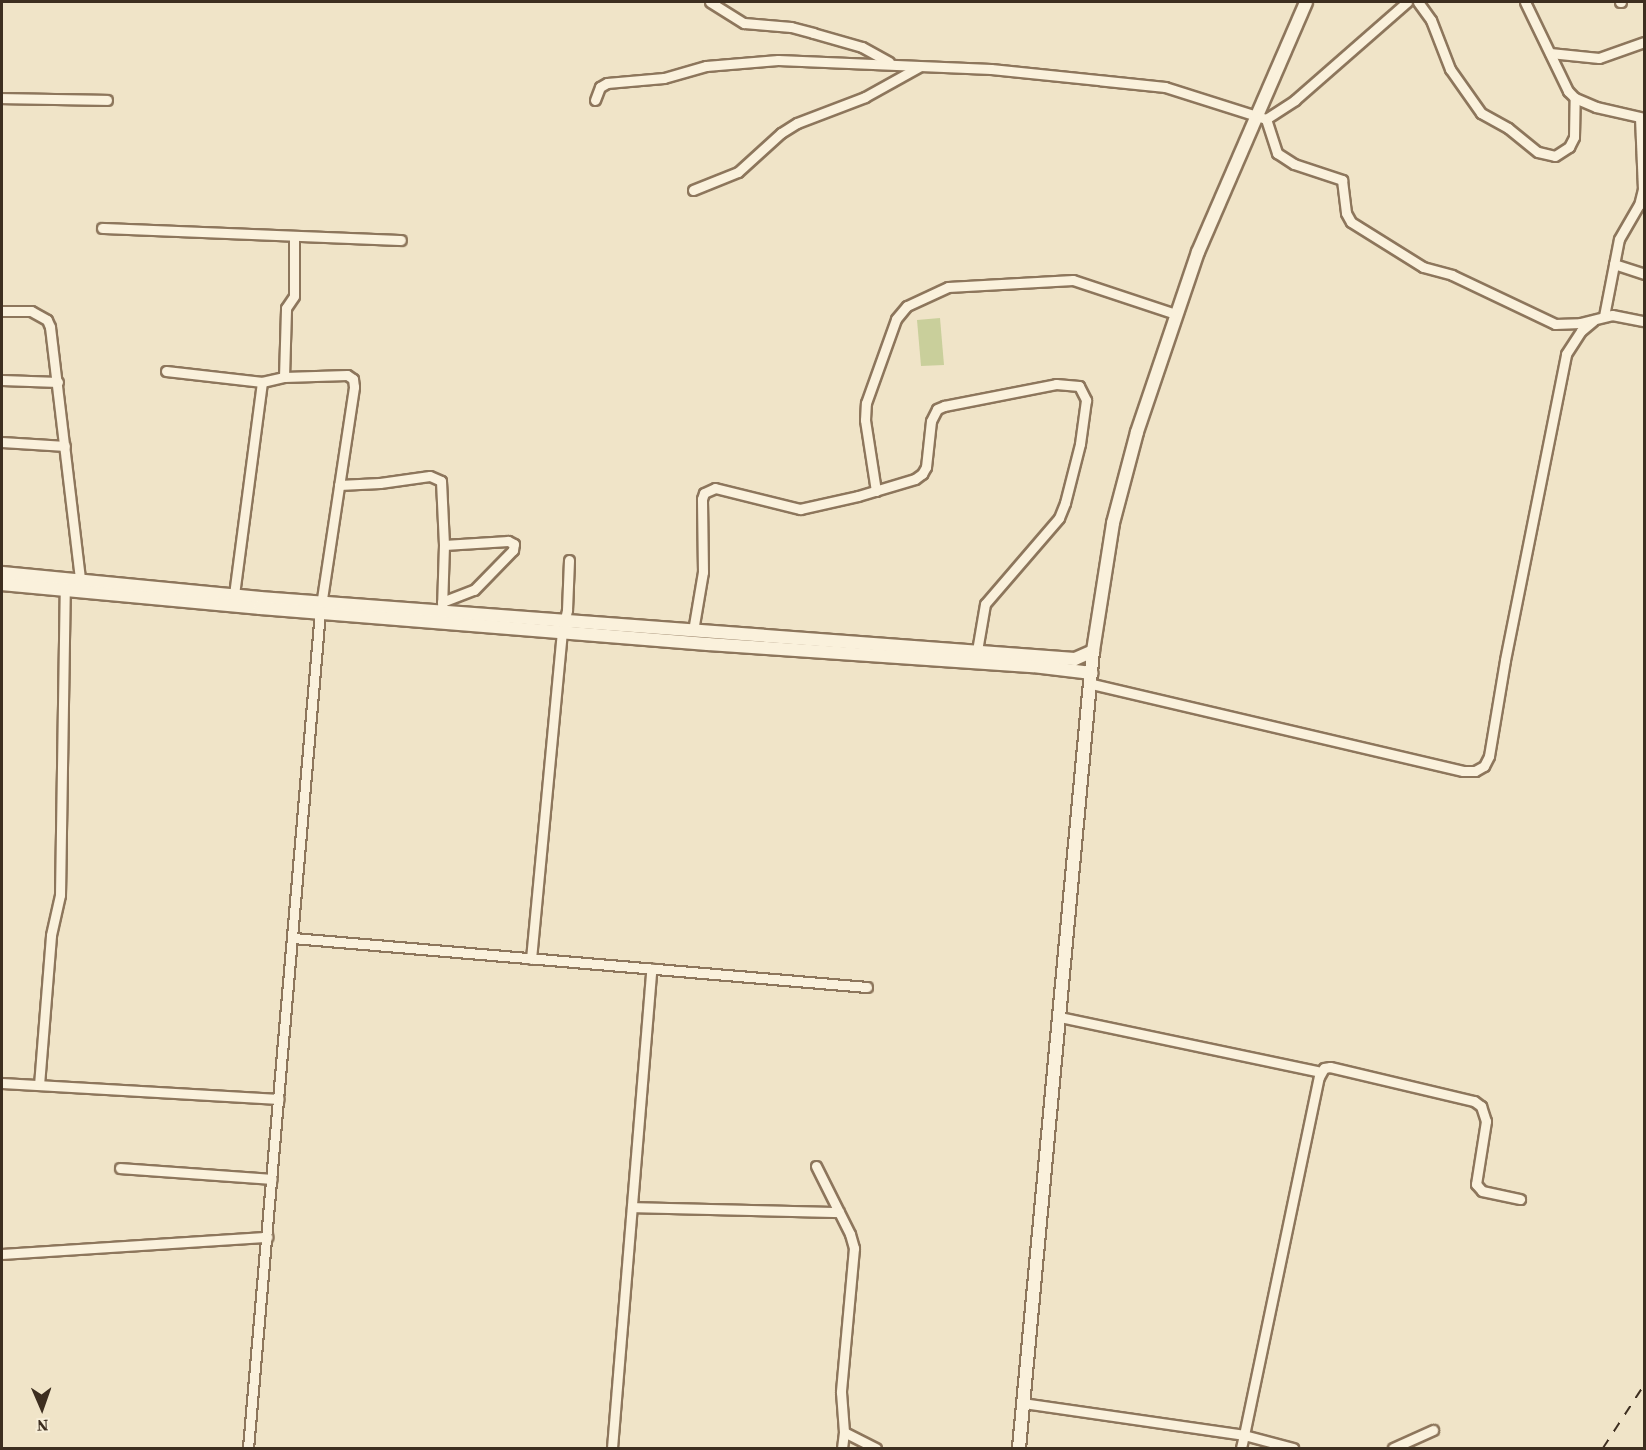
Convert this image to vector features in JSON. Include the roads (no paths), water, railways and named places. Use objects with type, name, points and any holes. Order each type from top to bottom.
[{"type":"street","points":[[710,2],[744,23],[791,27],[862,47],[889,62]]},
{"type":"street","points":[[1018,1449],[1094,651],[1113,523],[1137,432],[1198,252],[1261,117],[1306,2]]},
{"type":"street","points":[[1261,117],[1295,100],[1407,2]]},
{"type":"street","points":[[1418,2],[1431,20],[1450,69],[1481,113],[1508,128],[1538,152],[1555,156],[1569,147],[1574,137],[1575,98]]},
{"type":"street","points":[[2,584],[563,626],[1033,666],[1463,771],[1475,771],[1484,766],[1489,756],[1505,660],[1566,354],[1581,331],[1599,318],[1619,239],[1639,205],[1642,189],[1642,118],[1596,107],[1575,98],[1563,83],[1525,2]]},
{"type":"street","points":[[1550,54],[1599,58],[1644,42]]},
{"type":"street","points":[[595,100],[600,87],[607,82],[664,78],[706,66],[778,60],[889,62],[919,67],[991,69],[1165,87],[1227,104],[1261,117],[1277,153],[1294,164],[1342,180],[1345,185],[1346,213],[1351,222],[1413,262],[1452,275],[1555,324],[1566,325],[1599,318],[1644,321]]},
{"type":"street","points":[[693,190],[738,172],[781,133],[797,123],[865,97],[919,67]]},
{"type":"street","points":[[2,98],[107,100]]},
{"type":"street","points":[[102,228],[401,240]]},
{"type":"street","points":[[284,377],[286,308],[294,296],[294,237]]},
{"type":"street","points":[[1614,264],[1644,274]]},
{"type":"street","points":[[876,491],[865,420],[866,403],[896,319],[908,306],[948,287],[1073,280],[1176,314]]},
{"type":"street","points":[[2,311],[31,311],[46,320],[58,382],[80,580]]},
{"type":"street","points":[[166,370],[262,382],[284,377],[347,375],[353,379],[321,607],[248,1449]]},
{"type":"street","points":[[2,380],[58,382]]},
{"type":"street","points":[[234,595],[262,382]]},
{"type":"street","points":[[693,631],[703,572],[702,499],[704,493],[716,488],[800,509],[876,491],[915,479],[922,474],[926,467],[931,421],[937,409],[1056,384],[1071,383],[1079,386],[1086,400],[1080,444],[1065,503],[1059,518],[985,604],[977,651]]},
{"type":"street","points":[[2,442],[65,446]]},
{"type":"street","points":[[339,485],[436,477],[443,485],[442,606]]},
{"type":"street","points":[[442,606],[474,590],[513,550],[514,544],[508,541],[444,544]]},
{"type":"street","points":[[531,958],[569,560]]},
{"type":"street","points":[[2,573],[234,595],[321,607],[442,606],[563,626],[693,631],[1076,659],[1094,651]]},
{"type":"street","points":[[39,1085],[51,935],[60,895],[64,589]]},
{"type":"street","points":[[293,938],[867,987]]},
{"type":"street","points":[[612,1449],[651,969]]},
{"type":"street","points":[[1060,1017],[1320,1072],[1330,1067],[1474,1101],[1481,1106],[1486,1121],[1476,1184],[1482,1191],[1520,1199]]},
{"type":"street","points":[[1241,1449],[1320,1072]]},
{"type":"street","points":[[2,1083],[279,1100]]},
{"type":"street","points":[[816,1166],[854,1248],[841,1392],[844,1432],[842,1449]]},
{"type":"street","points":[[120,1168],[272,1179]]},
{"type":"street","points":[[632,1207],[839,1212]]},
{"type":"street","points":[[2,1254],[267,1237]]},
{"type":"street","points":[[1023,1403],[1244,1435],[1293,1449]]},
{"type":"street","points":[[1393,1449],[1433,1430]]},
{"type":"street","points":[[844,1432],[876,1449]]},
{"type":"railway","points":[[1603,1448],[1644,1385]]}]
